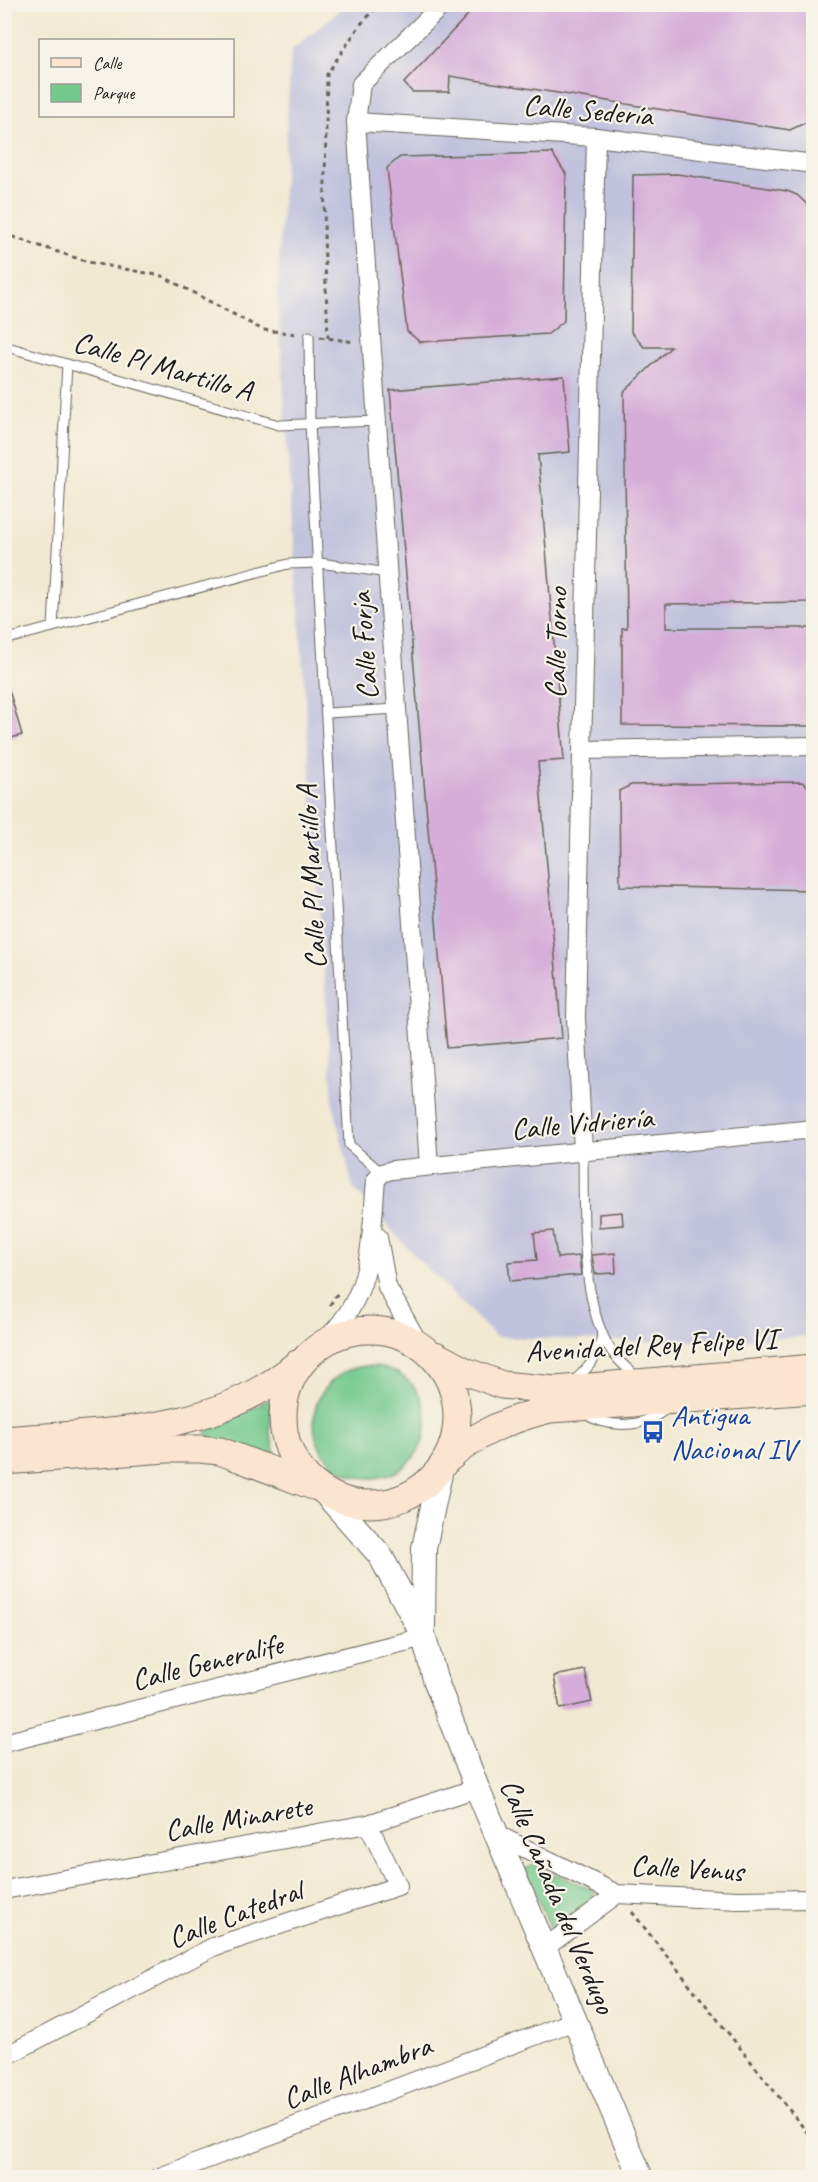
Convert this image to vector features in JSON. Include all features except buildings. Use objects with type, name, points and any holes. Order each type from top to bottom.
[{"type":"main road","points":[[4,1440],[168,1426],[196,1418],[257,1392],[281,1378],[313,1351],[349,1332],[380,1329],[400,1334],[424,1348],[442,1366],[457,1403],[458,1423],[454,1442],[444,1465],[423,1488],[407,1496],[373,1505],[347,1502],[320,1489],[220,1451],[166,1449],[4,1461]]},
{"type":"main road","name":"Avenida del Rey Felipe VI","points":[[424,1348],[465,1371],[502,1385],[564,1399],[676,1400],[813,1390]]},
{"type":"main road","points":[[313,1351],[290,1382],[282,1410],[285,1439],[297,1466],[320,1489]]},
{"type":"main road","name":"Avenida del Rey Felipe VI","points":[[444,1465],[465,1444],[510,1419],[550,1409],[564,1399],[642,1382],[813,1368]]},
{"type":"street","name":"Calle Forja","points":[[429,1166],[356,122],[361,84],[443,4]]},
{"type":"street","name":"Calle Sedería","points":[[356,122],[596,137],[813,164]]},
{"type":"street","name":"Calle Torno","points":[[583,1151],[576,1018],[596,137]]},
{"type":"street","points":[[582,750],[813,746]]},
{"type":"street","name":"Calle Vidriería","points":[[382,1173],[429,1166],[813,1129]]},
{"type":"street","points":[[313,1351],[339,1328],[364,1285],[370,1253],[376,1180],[382,1173]]},
{"type":"street","points":[[374,1196],[379,1254],[387,1287],[424,1348]]},
{"type":"street","points":[[424,1637],[424,1548],[444,1465]]},
{"type":"street","points":[[320,1489],[380,1555],[424,1637]]},
{"type":"street","name":"Calle Generalife","points":[[4,1743],[424,1637]]},
{"type":"street","name":"Calle Cañada del Verdugo","points":[[424,1637],[435,1679],[477,1788],[577,2020],[641,2178]]},
{"type":"street","name":"Calle Minarete","points":[[4,1890],[368,1824],[477,1788]]},
{"type":"street","name":"Calle Catedral","points":[[4,2057],[213,1947],[398,1886],[368,1824]]},
{"type":"street","name":"Calle Venus","points":[[498,1835],[617,1893],[738,1900],[813,1899]]},
{"type":"street","points":[[546,1947],[617,1893]]},
{"type":"street","name":"Calle Alhambra","points":[[157,2178],[577,2020]]},
{"type":"lane","name":"Calle Pl Martillo A","points":[[309,336],[310,423],[320,563],[349,1145],[382,1173]]},
{"type":"lane","name":"Calle Pl Martillo A","points":[[4,346],[279,425],[377,421]]},
{"type":"lane","points":[[53,627],[67,364]]},
{"type":"lane","points":[[4,640],[288,564],[320,563],[387,573]]},
{"type":"lane","points":[[327,714],[397,709]]},
{"type":"lane","points":[[583,1151],[585,1264],[602,1331],[611,1351],[642,1382]]},
{"type":"lane","points":[[564,1399],[572,1382],[590,1367],[601,1351],[602,1331]]},
{"type":"path","points":[[328,339],[324,235],[327,74],[360,26],[380,4]]},
{"type":"path","points":[[4,234],[88,262],[162,276],[263,330],[372,345]]},
{"type":"path","points":[[323,1315],[336,1295],[358,1298]]},
{"type":"path","points":[[617,1893],[813,2141]]},
{"type":"shaded area","points":[[346,5],[813,5],[813,1336],[672,1343],[496,1337],[420,1261],[353,1188],[333,1104],[277,293],[291,51]]},
{"type":"green space","points":[[370,1366],[391,1371],[409,1383],[421,1401],[426,1422],[421,1443],[409,1461],[391,1473],[370,1478],[349,1473],[331,1461],[319,1443],[314,1422],[319,1401],[331,1383],[349,1371]]},
{"type":"green space","points":[[272,1397],[270,1431],[276,1459],[207,1442],[207,1424],[243,1414]]},
{"type":"green space","points":[[534,1865],[594,1890],[594,1900],[551,1929],[525,1869]]},
{"type":"place","name":"Antigua Nacional IV","points":[[653,1432]]}]
